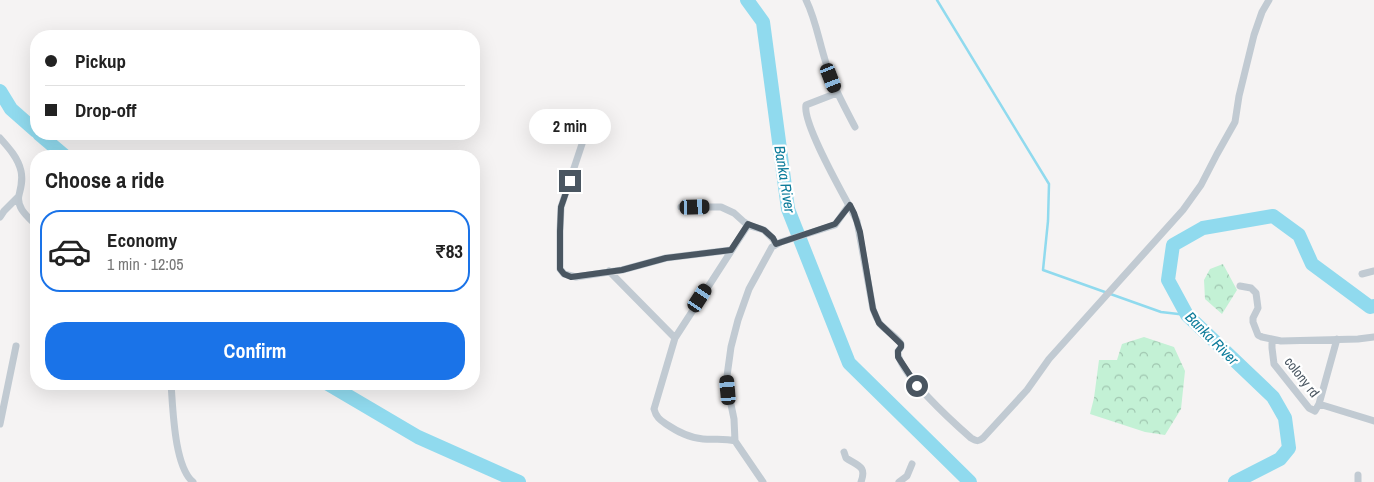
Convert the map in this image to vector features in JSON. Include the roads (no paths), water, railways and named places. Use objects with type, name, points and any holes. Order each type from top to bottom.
[{"type":"street","points":[[806,0],[811,10],[826,63],[837,92],[855,126]]},
{"type":"street","points":[[837,92],[806,105],[805,108],[810,126],[821,151],[854,213],[860,232],[870,295],[876,317],[885,329],[901,344],[898,357],[917,386],[953,422],[975,440],[979,441],[1027,390],[1049,359],[1183,210],[1201,185],[1235,122],[1239,96],[1254,34],[1268,1]]},
{"type":"street","points":[[586,135],[561,207],[560,269],[564,274],[571,277],[637,266],[666,258],[731,250]]},
{"type":"street","points":[[0,138],[18,162],[22,173],[22,186],[18,203],[30,218]]},
{"type":"street","points":[[0,217],[18,197]]},
{"type":"street","points":[[763,482],[735,441],[734,419],[727,376],[731,347],[738,320],[749,289],[772,247],[777,242],[835,224],[850,205]]},
{"type":"street","points":[[681,207],[721,207],[734,213],[748,224],[764,230],[777,242]]},
{"type":"street","points":[[735,441],[701,439],[675,431],[655,415],[655,404],[675,338],[748,224]]},
{"type":"street","points":[[609,271],[675,338]]},
{"type":"street","points":[[1362,274],[1374,272]]},
{"type":"street","points":[[1240,286],[1254,290],[1258,308],[1253,318],[1254,327],[1258,335],[1272,340]]},
{"type":"street","name":"colony rd","points":[[1337,339],[1318,408],[1313,411],[1274,364],[1272,340],[1281,341],[1337,339],[1358,339],[1374,337]]},
{"type":"street","points":[[0,424],[16,346]]},
{"type":"street","points":[[172,390],[176,442],[184,469],[190,481]]},
{"type":"street","points":[[1319,404],[1374,422]]},
{"type":"street","points":[[844,452],[846,458],[864,471],[862,482]]},
{"type":"street","points":[[899,482],[907,476],[912,464]]},
{"type":"waterway","name":"Banka River","points":[[747,0],[763,22],[788,209],[849,363],[970,482]]},
{"type":"waterway","points":[[937,0],[1049,184],[1048,221],[1043,270],[1161,312],[1187,315]]},
{"type":"waterway","points":[[0,91],[11,109],[30,126]]},
{"type":"waterway","points":[[46,140],[58,150]]},
{"type":"waterway","name":"Banka River","points":[[1235,482],[1280,459],[1289,448],[1285,418],[1273,397],[1187,315],[1168,280],[1173,245],[1203,228],[1273,216],[1299,235],[1312,264],[1370,307],[1374,306]]},
{"type":"waterway","points":[[338,390],[418,437],[519,482]]}]
